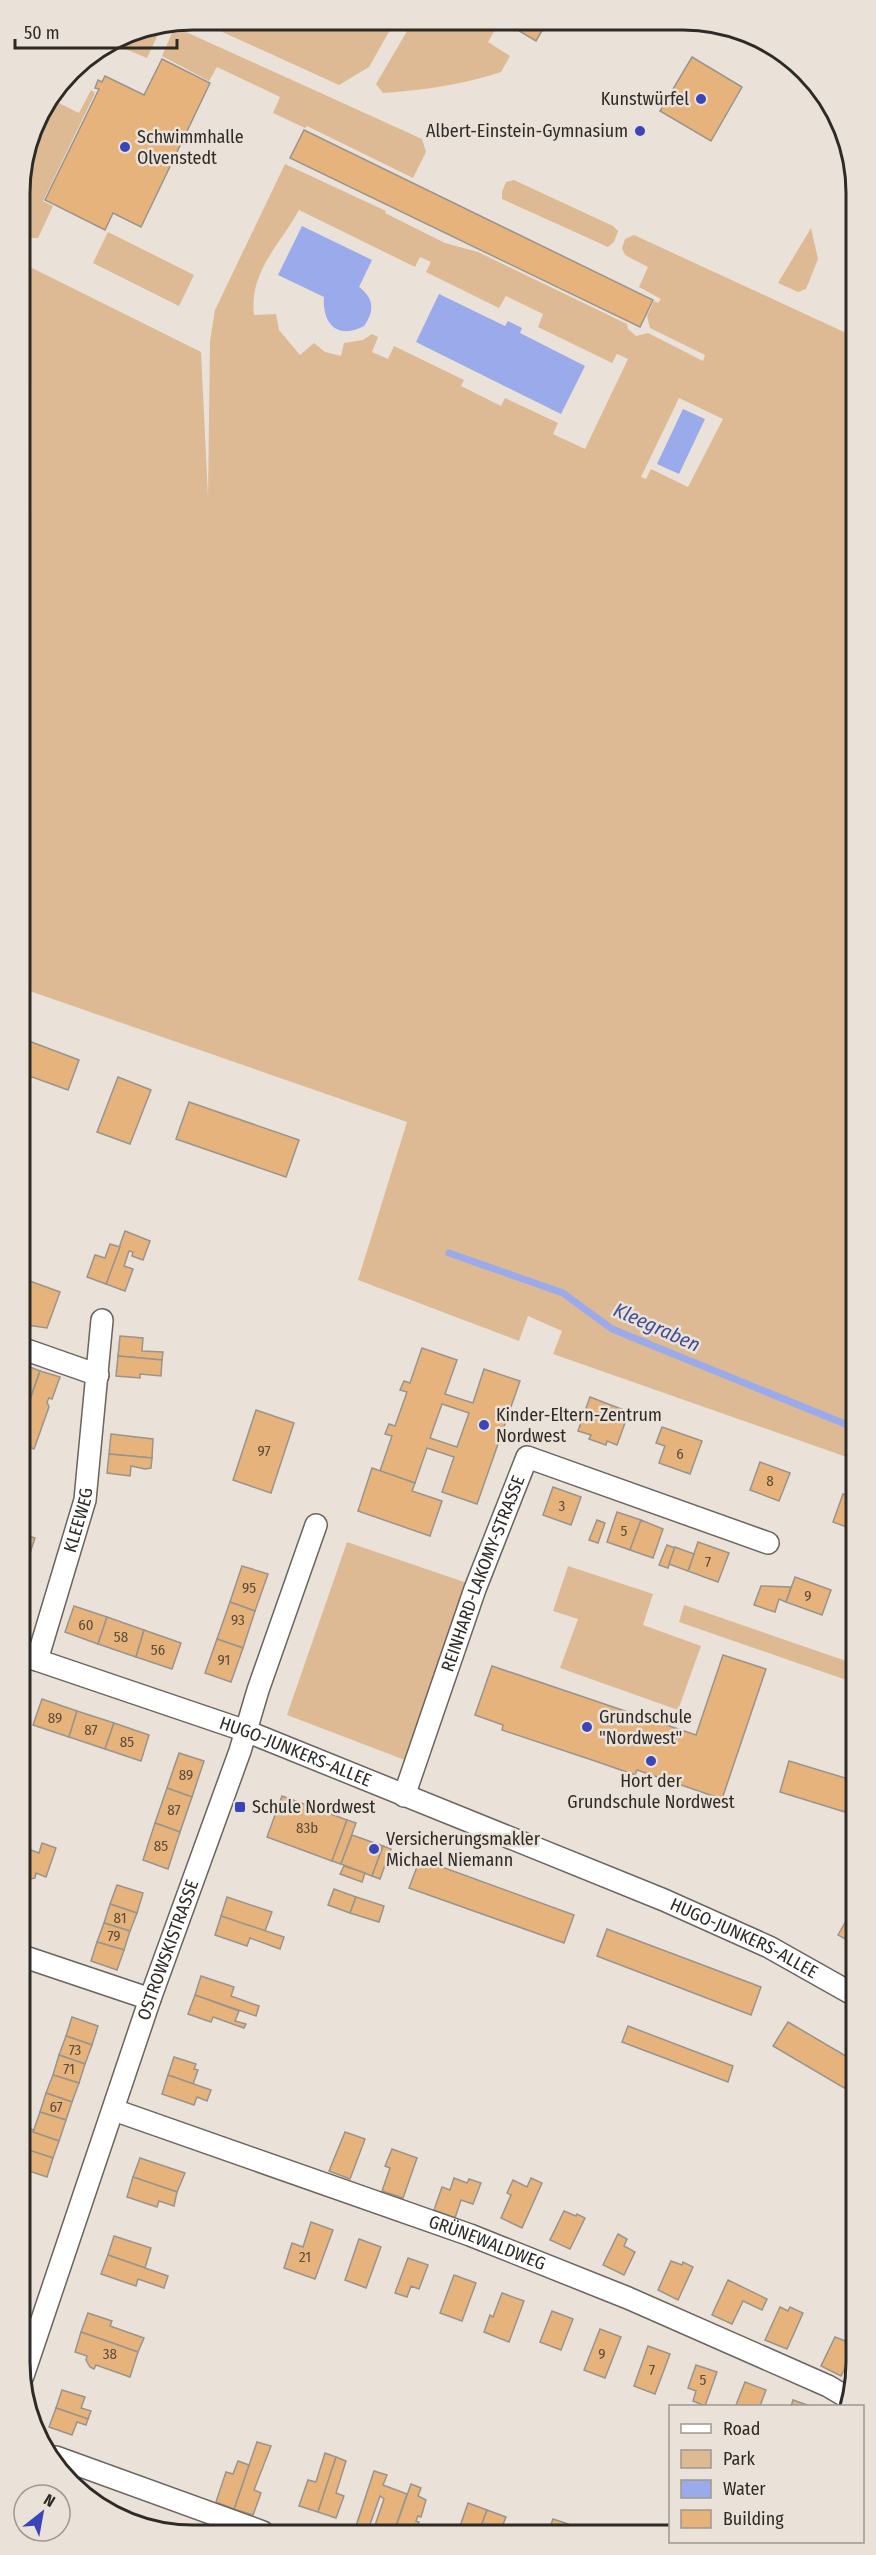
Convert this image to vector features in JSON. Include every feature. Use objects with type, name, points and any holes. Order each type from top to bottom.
[{"type":"street","name":"KLEEWEG","points":[[30,1658],[85,1500],[102,1320]]},
{"type":"street","points":[[30,1351],[98,1375]]},
{"type":"street","name":"REINHARD-LAKOMY-STRASSE","points":[[404,1796],[475,1589],[527,1457],[768,1543]]},
{"type":"street","name":"OSTROWSKISTRASSE","points":[[30,2356],[150,1999],[246,1731],[249,1716],[315,1526]]},
{"type":"street","name":"HUGO-JUNKERS-ALLEE","points":[[30,1658],[246,1731],[664,1900],[769,1947],[846,1990]]},
{"type":"street","points":[[30,1959],[150,1999]]},
{"type":"street","name":"GRÜNEWALDWEG","points":[[114,2110],[470,2235],[628,2298],[843,2394]]},
{"type":"street","points":[[63,2460],[244,2525]]},
{"type":"green space","points":[[218,30],[390,30],[369,67],[339,85]]},
{"type":"green space","points":[[408,30],[495,30],[488,42],[510,56],[501,72],[472,80],[383,93],[376,84]]},
{"type":"green space","points":[[186,32],[422,139],[426,152],[413,178],[307,126],[305,128],[273,113],[280,97],[217,67],[209,81],[162,56],[172,33]]},
{"type":"green space","points":[[158,34],[147,58],[121,47]]},
{"type":"green space","points":[[91,90],[95,93],[43,201],[53,206],[38,238],[30,238],[30,183],[39,141],[47,121],[58,103],[79,113]]},
{"type":"green space","points":[[285,164],[386,211],[385,213],[445,243],[478,252],[627,324],[628,329],[636,336],[648,333],[703,361],[705,355],[650,328],[647,316],[654,301],[658,303],[661,299],[639,287],[648,267],[625,255],[622,248],[625,239],[634,235],[844,332],[846,329],[846,1457],[553,1354],[562,1331],[528,1316],[519,1341],[358,1280],[407,1122],[30,991],[30,267],[201,352],[208,497],[210,341],[215,310]],"holes":[[[299,210],[415,267],[420,257],[431,262],[426,272],[499,308],[506,296],[543,314],[538,327],[612,363],[617,354],[628,359],[585,449],[553,434],[558,423],[505,398],[501,406],[461,386],[464,380],[394,346],[388,359],[372,352],[378,337],[372,334],[363,340],[344,343],[341,356],[325,352],[314,343],[300,355],[279,330],[276,314],[254,315],[256,285],[261,272]],[[679,398],[723,419],[688,487],[651,469],[646,479],[641,477]]]},
{"type":"green space","points":[[514,180],[613,226],[618,231],[614,242],[608,247],[502,199],[506,182]]},
{"type":"green space","points":[[811,228],[818,259],[806,289],[798,292],[778,283]]},
{"type":"green space","points":[[108,232],[194,275],[179,306],[93,263]]},
{"type":"green space","points":[[347,1542],[467,1583],[405,1760],[287,1715]]},
{"type":"green space","points":[[568,1566],[653,1594],[643,1625],[701,1646],[678,1710],[560,1668],[578,1619],[553,1611]]},
{"type":"green space","points":[[684,1605],[846,1661],[846,1680],[679,1622]]},
{"type":"water","points":[[302,226],[372,260],[359,287],[368,296],[371,305],[370,315],[364,326],[355,330],[339,330],[329,322],[324,307],[324,297],[278,275]]},
{"type":"water","points":[[439,294],[505,326],[508,321],[522,328],[520,333],[585,366],[561,414],[416,342]]},
{"type":"water","points":[[683,409],[705,419],[679,474],[657,464]]},
{"type":"building","points":[[517,30],[542,30],[536,41]]},
{"type":"building","name":"Kunstwürfel","points":[[692,57],[742,87],[711,141],[660,111]]},
{"type":"building","name":"Schwimmhalle Olvenstedt","points":[[162,59],[210,83],[141,227],[113,213],[105,230],[45,200],[99,89],[95,88],[98,80],[102,82],[105,76],[144,95]]},
{"type":"building","points":[[304,130],[653,300],[640,327],[290,158]]},
{"type":"building","points":[[30,1041],[79,1060],[68,1090],[30,1076]]},
{"type":"building","points":[[118,1077],[151,1090],[130,1144],[97,1132]]},
{"type":"building","points":[[189,1102],[299,1140],[286,1177],[176,1139]]},
{"type":"building","points":[[125,1231],[150,1241],[143,1260],[132,1256],[133,1252],[129,1251],[124,1266],[133,1269],[125,1291],[106,1284]]},
{"type":"building","points":[[110,1244],[120,1247],[106,1284],[87,1277],[95,1255],[105,1258]]},
{"type":"building","points":[[30,1281],[60,1292],[47,1328],[30,1325]]},
{"type":"building","points":[[120,1336],[143,1338],[142,1351],[163,1352],[162,1360],[118,1356]]},
{"type":"building","name":"Kinder-Eltern-Zentrum Nordwest","points":[[422,1348],[457,1360],[445,1394],[473,1403],[484,1369],[520,1381],[477,1504],[442,1492],[454,1457],[427,1448],[415,1483],[380,1471],[392,1436],[385,1434],[389,1424],[395,1426],[407,1392],[400,1390],[404,1381],[410,1383]],"holes":[[[442,1404],[469,1413],[457,1447],[430,1438]]]},
{"type":"building","points":[[118,1356],[162,1360],[161,1376],[140,1374],[140,1378],[116,1376]]},
{"type":"building","points":[[30,1367],[40,1371],[30,1399]]},
{"type":"building","points":[[40,1371],[60,1377],[52,1399],[49,1398],[47,1402],[49,1407],[34,1449],[30,1447],[30,1400]]},
{"type":"building","points":[[590,1397],[629,1412],[617,1445],[607,1441],[606,1445],[589,1439],[591,1435],[578,1431]]},
{"type":"building","points":[[256,1410],[294,1423],[271,1493],[233,1480]]},
{"type":"building","points":[[662,1427],[702,1441],[690,1474],[659,1463],[665,1446],[656,1443]]},
{"type":"building","points":[[111,1434],[153,1439],[152,1458],[109,1454]]},
{"type":"building","points":[[109,1454],[152,1458],[151,1468],[131,1466],[130,1476],[107,1473]]},
{"type":"building","points":[[760,1462],[790,1473],[779,1501],[750,1490]]},
{"type":"building","points":[[372,1468],[415,1483],[412,1491],[442,1501],[430,1536],[358,1511]]},
{"type":"building","points":[[553,1487],[581,1497],[571,1525],[543,1515]]},
{"type":"building","points":[[843,1494],[846,1495],[846,1527],[833,1522]]},
{"type":"building","points":[[617,1512],[641,1520],[630,1550],[607,1542]]},
{"type":"building","points":[[597,1520],[605,1523],[598,1543],[589,1540]]},
{"type":"building","points":[[641,1520],[663,1529],[653,1558],[630,1550]]},
{"type":"building","points":[[30,1536],[35,1538],[30,1553]]},
{"type":"building","points":[[698,1542],[729,1553],[718,1582],[688,1571]]},
{"type":"building","points":[[667,1545],[675,1548],[668,1568],[659,1565]]},
{"type":"building","points":[[675,1547],[694,1554],[688,1571],[669,1564]]},
{"type":"building","points":[[242,1566],[268,1574],[255,1611],[230,1602]]},
{"type":"building","points":[[795,1577],[831,1590],[822,1615],[786,1602]]},
{"type":"building","points":[[761,1586],[791,1587],[786,1602],[779,1599],[775,1612],[754,1605]]},
{"type":"building","points":[[230,1602],[255,1611],[243,1648],[217,1639]]},
{"type":"building","points":[[74,1606],[107,1617],[98,1644],[65,1632]]},
{"type":"building","points":[[107,1617],[144,1630],[136,1657],[98,1644]]},
{"type":"building","points":[[144,1630],[181,1643],[172,1669],[136,1657]]},
{"type":"building","points":[[217,1639],[243,1648],[231,1682],[205,1673]]},
{"type":"building","name":"Grundschule \"Nordwest\"","points":[[723,1655],[766,1669],[722,1799],[637,1770],[635,1775],[502,1730],[503,1725],[475,1715],[492,1666],[696,1735]]},
{"type":"building","points":[[42,1699],[77,1711],[69,1737],[33,1725]]},
{"type":"building","points":[[77,1711],[114,1723],[105,1749],[69,1737]]},
{"type":"building","points":[[114,1723],[149,1735],[141,1761],[105,1749]]},
{"type":"building","points":[[179,1753],[204,1761],[192,1797],[167,1788]]},
{"type":"building","points":[[789,1761],[846,1778],[846,1809],[845,1812],[780,1792]]},
{"type":"building","points":[[167,1788],[192,1797],[180,1832],[155,1823]]},
{"type":"building","points":[[282,1796],[347,1820],[332,1861],[267,1837]]},
{"type":"building","points":[[347,1820],[356,1823],[341,1864],[332,1861]]},
{"type":"building","points":[[155,1823],[180,1832],[168,1869],[143,1860]]},
{"type":"building","points":[[352,1835],[383,1846],[372,1876],[341,1864]]},
{"type":"building","points":[[42,1843],[56,1848],[46,1877],[36,1873],[35,1878],[30,1879],[30,1853],[31,1850],[39,1853]]},
{"type":"building","points":[[383,1846],[391,1849],[380,1879],[372,1876]]},
{"type":"building","points":[[420,1859],[574,1915],[564,1943],[409,1888]]},
{"type":"building","points":[[344,1866],[365,1873],[362,1882],[340,1874]]},
{"type":"building","points":[[117,1885],[143,1893],[137,1913],[110,1904]]},
{"type":"building","points":[[334,1889],[356,1897],[350,1913],[328,1905]]},
{"type":"building","points":[[227,1897],[272,1912],[265,1931],[221,1916]]},
{"type":"building","points":[[356,1897],[384,1906],[379,1922],[350,1913]]},
{"type":"building","points":[[110,1904],[137,1913],[130,1931],[104,1923]]},
{"type":"building","points":[[221,1916],[284,1937],[280,1949],[250,1938],[247,1946],[215,1935]]},
{"type":"building","points":[[846,1921],[846,1939],[838,1935]]},
{"type":"building","points":[[104,1923],[130,1931],[124,1950],[97,1942]]},
{"type":"building","points":[[607,1929],[761,1987],[751,2015],[597,1956]]},
{"type":"building","points":[[97,1942],[124,1950],[117,1970],[91,1961]]},
{"type":"building","points":[[201,1976],[234,1987],[231,1996],[259,2006],[256,2016],[195,1995]]},
{"type":"building","points":[[195,1995],[239,2011],[235,2021],[246,2024],[244,2028],[213,2017],[211,2022],[188,2014]]},
{"type":"building","points":[[72,2017],[98,2026],[92,2045],[66,2036]]},
{"type":"building","points":[[788,2022],[846,2056],[846,2089],[773,2046]]},
{"type":"building","points":[[628,2026],[733,2066],[728,2082],[622,2042]]},
{"type":"building","points":[[66,2036],[92,2045],[85,2064],[59,2055]]},
{"type":"building","points":[[59,2055],[85,2064],[79,2083],[53,2075]]},
{"type":"building","points":[[174,2057],[196,2064],[194,2069],[198,2070],[193,2084],[168,2075]]},
{"type":"building","points":[[53,2075],[79,2083],[72,2102],[46,2093]]},
{"type":"building","points":[[168,2075],[211,2090],[207,2101],[197,2097],[194,2105],[162,2094]]},
{"type":"building","points":[[46,2093],[72,2102],[66,2120],[40,2112]]},
{"type":"building","points":[[40,2112],[66,2120],[59,2141],[33,2132]]},
{"type":"building","points":[[30,2129],[59,2141],[53,2158],[30,2151]]},
{"type":"building","points":[[345,2132],[365,2139],[350,2179],[329,2171]]},
{"type":"building","points":[[392,2149],[417,2158],[403,2198],[382,2191],[390,2168],[385,2166]]},
{"type":"building","points":[[30,2150],[53,2158],[47,2177],[30,2171]]},
{"type":"building","points":[[140,2158],[185,2173],[177,2192],[133,2177]]},
{"type":"building","points":[[133,2177],[177,2192],[174,2206],[159,2201],[157,2207],[127,2197]]},
{"type":"building","points":[[454,2178],[467,2183],[469,2179],[481,2183],[473,2204],[461,2200],[455,2218],[434,2210],[442,2187],[450,2190]]},
{"type":"building","points":[[531,2178],[542,2183],[522,2228],[501,2218],[511,2195],[507,2193],[513,2180],[527,2187]]},
{"type":"building","points":[[564,2211],[585,2218],[570,2249],[550,2240]]},
{"type":"building","points":[[311,2222],[333,2230],[315,2279],[284,2268],[292,2243],[303,2247]]},
{"type":"building","points":[[618,2234],[627,2239],[624,2246],[635,2252],[624,2275],[603,2265]]},
{"type":"building","points":[[114,2236],[151,2248],[145,2268],[108,2255]]},
{"type":"building","points":[[359,2239],[381,2247],[366,2288],[345,2280]]},
{"type":"building","points":[[108,2255],[168,2276],[164,2288],[138,2279],[136,2286],[101,2274]]},
{"type":"building","points":[[408,2258],[428,2265],[419,2289],[411,2286],[407,2297],[395,2293]]},
{"type":"building","points":[[671,2261],[682,2265],[683,2262],[693,2267],[678,2300],[658,2290]]},
{"type":"building","points":[[454,2275],[476,2283],[462,2321],[440,2313]]},
{"type":"building","points":[[728,2280],[767,2299],[762,2310],[743,2301],[732,2324],[712,2315]]},
{"type":"building","points":[[502,2293],[524,2301],[509,2342],[484,2332],[490,2315],[493,2317]]},
{"type":"building","points":[[780,2307],[788,2311],[790,2307],[803,2313],[787,2349],[765,2340]]},
{"type":"building","points":[[552,2311],[573,2319],[561,2350],[540,2342]]},
{"type":"building","points":[[88,2313],[112,2321],[110,2326],[144,2338],[138,2352],[81,2332]]},
{"type":"building","points":[[600,2329],[621,2337],[605,2378],[584,2370]]},
{"type":"building","points":[[81,2332],[138,2352],[130,2377],[96,2365],[94,2369],[90,2367],[86,2360],[87,2356],[75,2352]]},
{"type":"building","points":[[835,2337],[846,2341],[846,2366],[841,2376],[821,2366]]},
{"type":"building","points":[[648,2346],[670,2354],[655,2394],[634,2386]]},
{"type":"building","points":[[696,2365],[717,2372],[705,2405],[693,2401],[696,2391],[688,2388]]},
{"type":"building","points":[[745,2382],[766,2390],[760,2405],[736,2405]]},
{"type":"building","points":[[62,2390],[85,2397],[81,2408],[91,2411],[88,2419],[56,2408]]},
{"type":"building","points":[[793,2400],[807,2405],[791,2405]]},
{"type":"building","points":[[56,2408],[88,2419],[86,2425],[77,2422],[72,2435],[49,2427]]},
{"type":"building","points":[[257,2442],[271,2446],[254,2490],[261,2493],[253,2515],[234,2509]]},
{"type":"building","points":[[325,2453],[336,2457],[318,2512],[299,2506],[308,2480],[316,2482]]},
{"type":"building","points":[[336,2457],[346,2461],[336,2493],[344,2496],[336,2518],[318,2512]]},
{"type":"building","points":[[238,2461],[249,2465],[234,2509],[216,2502],[226,2472],[233,2474]]},
{"type":"building","points":[[374,2471],[387,2475],[383,2485],[407,2494],[396,2525],[375,2525],[384,2499],[380,2496],[370,2525],[356,2525]]},
{"type":"building","points":[[411,2484],[421,2488],[418,2496],[426,2500],[421,2517],[418,2516],[416,2521],[419,2522],[418,2525],[396,2525]]},
{"type":"building","points":[[468,2503],[487,2510],[482,2525],[460,2525]]},
{"type":"building","points":[[487,2510],[506,2517],[503,2525],[482,2525]]},
{"type":"building","points":[[553,2519],[568,2524],[568,2525],[551,2525]]},
{"type":"waterway","name":"Kleegraben","points":[[449,1253],[563,1293],[612,1329],[846,1424]]},
{"type":"place","name":"Kunstwürfel","points":[[701,99]]},
{"type":"place","name":"Albert-Einstein-Gymnasium","points":[[640,131]]},
{"type":"place","name":"Schwimmhalle Olvenstedt","points":[[125,147]]},
{"type":"place","name":"Kinder-Eltern-Zentrum Nordwest","points":[[484,1425]]},
{"type":"place","name":"Grundschule \"Nordwest\"","points":[[587,1727]]},
{"type":"place","name":"Hort der Grundschule Nordwest","points":[[651,1761]]},
{"type":"place","name":"Schule Nordwest","points":[[240,1807]]},
{"type":"place","name":"Versicherungsmakler Michael Niemann","points":[[374,1849]]}]
